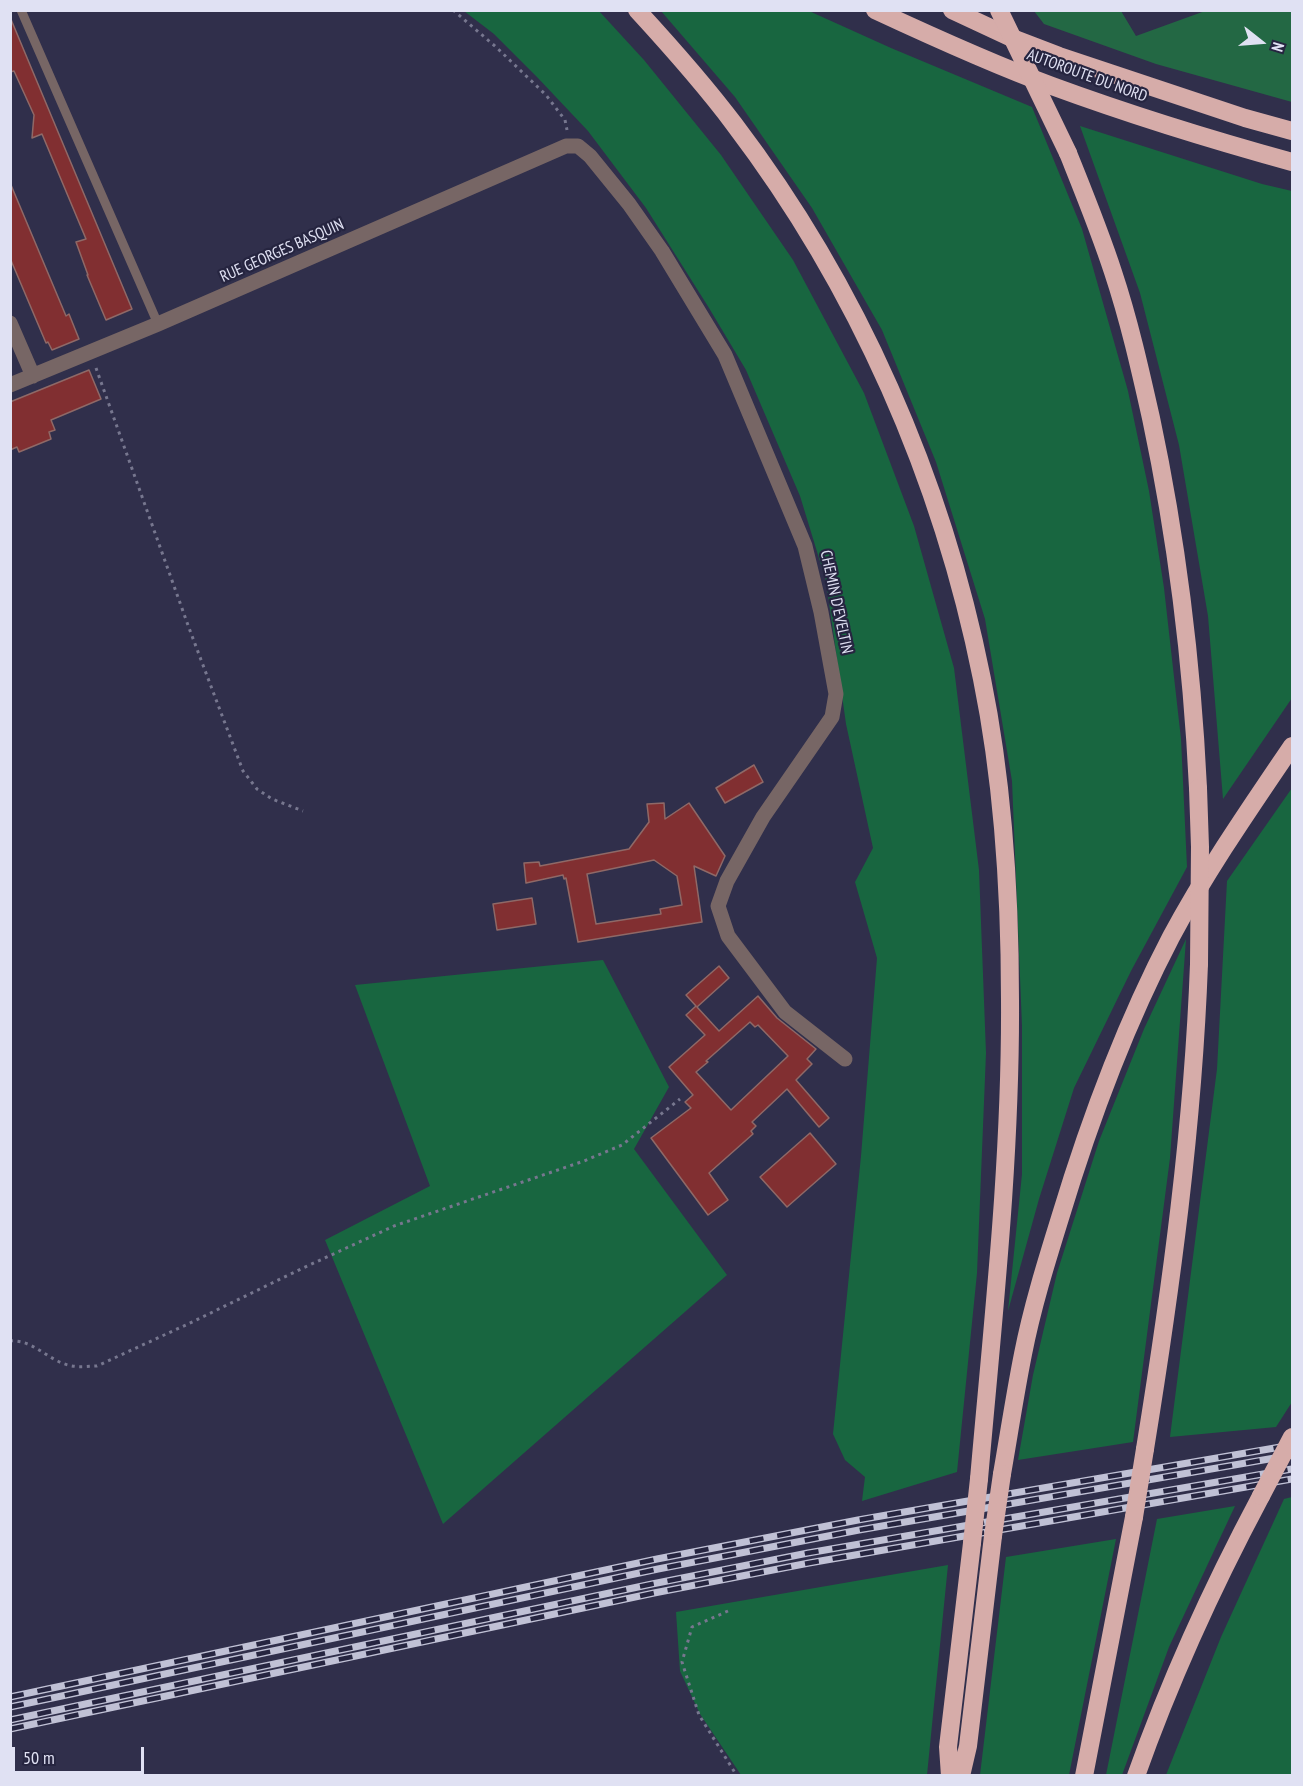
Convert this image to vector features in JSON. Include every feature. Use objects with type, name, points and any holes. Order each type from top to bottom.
[{"type":"highway","points":[[638,10],[735,125],[793,208],[828,265],[865,335],[896,400],[939,514],[973,636],[984,693],[998,789],[1009,933],[1010,1002],[1006,1158],[979,1479],[948,1747],[950,1776]]},
{"type":"highway","name":"AUTOROUTE DU NORD","points":[[875,10],[1051,86],[1138,116],[1293,162]]},
{"type":"highway","name":"AUTOROUTE DU NORD","points":[[952,10],[1012,38],[1059,56],[1245,118],[1293,131]]},
{"type":"highway","points":[[999,10],[1068,153],[1085,195],[1114,274],[1134,348],[1160,463],[1179,574],[1192,689],[1198,788],[1199,964],[1194,1068],[1185,1164],[1163,1330],[1134,1517],[1084,1776]]},
{"type":"highway","points":[[962,1776],[968,1746],[993,1536],[1023,1353],[1037,1294],[1069,1190],[1104,1087],[1172,936],[1217,859],[1293,746]]},
{"type":"highway","points":[[1136,1776],[1179,1665],[1221,1574],[1293,1437]]},
{"type":"street","name":"RUE GEORGES BASQUIN","points":[[10,385],[158,324],[566,146]]},
{"type":"street","name":"CHEMIN D'EVELTIN","points":[[566,146],[578,146],[590,156],[629,204],[662,251],[725,355],[805,546],[821,612],[836,694],[832,717],[758,826],[727,881],[718,906],[728,936],[785,1012],[845,1059]]},
{"type":"street","points":[[10,323],[33,376]]},
{"type":"lane","points":[[21,10],[158,324]]},
{"type":"path","points":[[453,10],[546,94],[565,120],[568,133],[566,146]]},
{"type":"path","points":[[90,352],[243,771],[257,789],[272,799],[303,811]]},
{"type":"path","points":[[10,1341],[17,1340],[31,1345],[67,1365],[97,1366],[394,1226],[584,1161],[622,1145],[680,1099]]},
{"type":"path","points":[[728,1611],[692,1627],[682,1662],[699,1715],[737,1776]]},
{"type":"green space","points":[[464,11],[599,11],[644,60],[721,155],[793,260],[864,393],[914,526],[954,668],[979,870],[986,1053],[977,1273],[957,1472],[862,1501],[865,1477],[845,1460],[833,1434],[861,1156],[877,958],[855,882],[873,848],[846,724],[826,581],[800,496],[746,370],[646,208],[588,131],[494,34]]},
{"type":"green space","points":[[661,11],[809,11],[1032,107],[1082,229],[1128,391],[1149,491],[1164,588],[1181,739],[1187,867],[1131,971],[1074,1088],[1039,1199],[1008,1311],[1022,1174],[1022,1026],[1012,781],[985,619],[936,462],[882,330],[812,208],[735,97]]},
{"type":"green space","points":[[1034,11],[1121,11],[1136,36],[1205,11],[1292,11],[1292,102],[1156,64],[1044,24]]},
{"type":"green space","points":[[1080,126],[1262,184],[1292,191],[1292,698],[1223,799],[1208,616],[1179,445],[1140,293]]},
{"type":"green space","points":[[1292,788],[1292,1402],[1276,1427],[1170,1437],[1217,1069],[1227,881]]},
{"type":"green space","points":[[1186,939],[1170,1158],[1133,1442],[1018,1460],[1033,1375],[1057,1273],[1099,1141],[1144,1029]]},
{"type":"green space","points":[[603,960],[669,1087],[634,1149],[727,1275],[443,1524],[325,1240],[430,1186],[355,985]]},
{"type":"green space","points":[[1292,1497],[1292,1775],[1166,1775],[1221,1637],[1284,1499]]},
{"type":"green space","points":[[1235,1506],[1169,1647],[1122,1775],[1106,1775],[1157,1519]]},
{"type":"green space","points":[[1116,1539],[1069,1775],[980,1775],[1006,1557]]},
{"type":"green space","points":[[948,1565],[927,1775],[741,1775],[700,1714],[680,1671],[676,1612]]},
{"type":"building","points":[[10,17],[132,309],[106,320],[76,242],[86,239],[42,134],[32,138],[34,115],[14,71],[10,72]]},
{"type":"building","points":[[11,185],[66,316],[69,314],[79,339],[52,350],[48,342],[46,343],[10,258]]},
{"type":"building","points":[[89,370],[101,399],[51,420],[55,430],[49,432],[51,439],[19,452],[17,447],[10,450],[10,402]]},
{"type":"building","points":[[754,765],[763,782],[725,803],[716,788]]},
{"type":"building","points":[[664,803],[665,819],[689,803],[725,856],[716,876],[694,866],[702,922],[578,942],[566,878],[564,879],[563,875],[526,883],[524,863],[539,862],[540,866],[629,849],[649,822],[647,804]],"holes":[[[654,860],[677,876],[682,905],[660,909],[661,914],[596,924],[587,874]]]},
{"type":"building","points":[[532,898],[536,924],[497,930],[493,904]]},
{"type":"building","points":[[719,966],[729,978],[697,1007],[719,1031],[758,996],[777,1018],[816,1049],[807,1059],[812,1064],[796,1080],[829,1118],[819,1127],[787,1089],[752,1122],[756,1126],[751,1131],[753,1134],[709,1173],[728,1200],[708,1215],[651,1138],[691,1108],[685,1102],[693,1095],[669,1067],[705,1035],[686,1015],[696,1006],[686,995]],"holes":[[[750,1022],[755,1027],[758,1025],[788,1056],[731,1110],[696,1072]]]},
{"type":"building","points":[[810,1133],[836,1164],[787,1207],[760,1177]]},
{"type":"railway","points":[[10,1697],[657,1559],[858,1520],[1292,1445]]},
{"type":"railway","points":[[10,1707],[658,1569],[859,1530],[1292,1455]]},
{"type":"railway","points":[[10,1720],[808,1553],[1292,1469]]},
{"type":"railway","points":[[10,1729],[654,1593],[809,1563],[1292,1479]]}]
